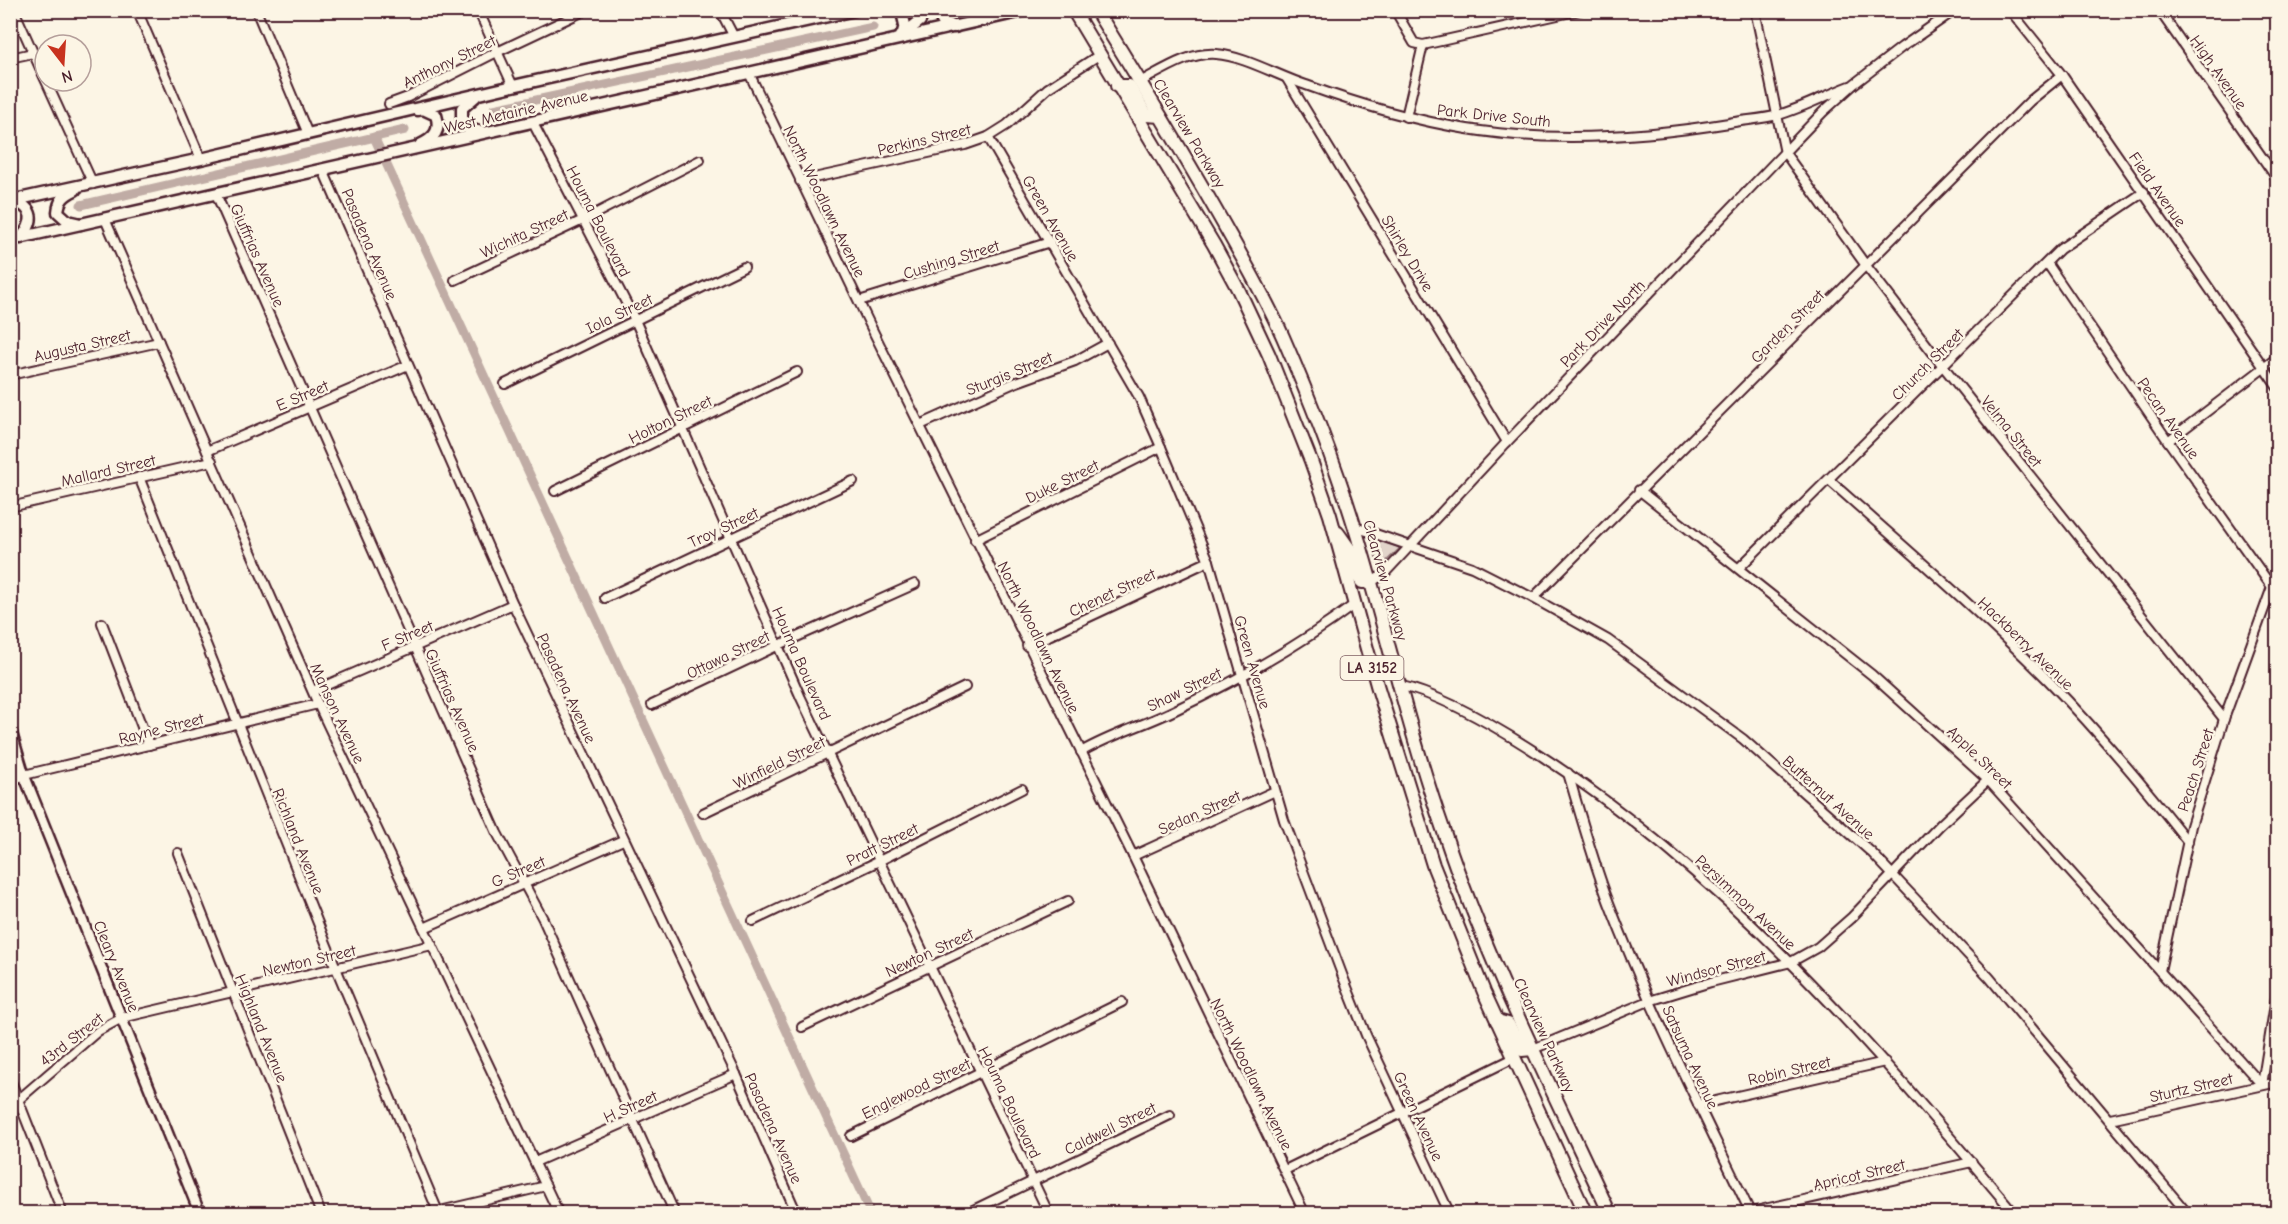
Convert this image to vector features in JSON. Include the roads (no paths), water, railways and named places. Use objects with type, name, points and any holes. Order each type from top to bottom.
[{"type":"highway","points":[[983,20],[1000,10]]},
{"type":"highway","name":"LA 3152","points":[[1073,10],[1079,16],[1117,86],[1214,245],[1269,355],[1293,414],[1332,525],[1377,685],[1433,865],[1497,1021],[1586,1214]]},
{"type":"highway","name":"Clearview Parkway","points":[[1096,10],[1209,197],[1282,334],[1313,408],[1355,527],[1393,668],[1443,832],[1492,959],[1610,1214]]},
{"type":"highway","points":[[1117,86],[1129,86],[1146,115],[1160,116]]},
{"type":"highway","points":[[1332,525],[1350,550],[1359,578],[1362,582],[1371,582]]},
{"type":"highway","points":[[1355,604],[1366,603],[1376,637],[1393,668]]},
{"type":"highway","points":[[1497,1021],[1508,1024],[1522,1050],[1533,1049]]},
{"type":"highway","points":[[1514,1058],[1526,1059],[1541,1084],[1551,1087]]},
{"type":"main road","name":"West Metairie Avenue","points":[[12,201],[855,10]]},
{"type":"main road","points":[[899,10],[902,12],[905,25],[902,36]]},
{"type":"main road","points":[[890,41],[902,36],[920,21],[924,10]]},
{"type":"main road","points":[[936,10],[942,21],[955,27]]},
{"type":"main road","points":[[929,32],[936,10]]},
{"type":"main road","name":"West Metairie Avenue","points":[[16,239],[1027,10]]},
{"type":"main road","points":[[486,92],[471,98],[462,108],[462,121],[470,130],[499,130]]},
{"type":"main road","points":[[403,152],[425,144],[437,134],[439,125],[436,115],[423,109],[408,110]]},
{"type":"main road","points":[[83,224],[68,220],[58,212],[59,202],[66,194],[88,185]]},
{"type":"main road","points":[[12,201],[23,204],[31,213],[28,229],[16,239]]},
{"type":"street","points":[[10,58],[33,53],[14,10]]},
{"type":"street","points":[[137,10],[201,159]]},
{"type":"street","points":[[256,10],[308,134]]},
{"type":"street","points":[[478,10],[513,86]]},
{"type":"street","name":"Anthony Street","points":[[389,104],[408,97],[585,10]]},
{"type":"street","points":[[720,10],[734,37]]},
{"type":"street","points":[[1395,10],[1414,43],[1423,45],[1580,10]]},
{"type":"street","points":[[1755,10],[1785,153]]},
{"type":"street","points":[[1854,84],[1955,10]]},
{"type":"street","name":"Field Avenue","points":[[2010,10],[2062,75],[2277,388]]},
{"type":"street","name":"High Avenue","points":[[2159,10],[2277,180]]},
{"type":"street","points":[[1406,117],[1423,45]]},
{"type":"street","name":"Park Drive South","points":[[1140,82],[1176,63],[1214,54],[1233,57],[1287,79],[1406,117],[1469,129],[1523,135],[1574,136],[1643,134],[1778,115],[1854,84]]},
{"type":"street","name":"Perkins Street","points":[[800,181],[965,145],[988,137],[1007,125],[1048,88],[1100,55]]},
{"type":"street","name":"North Woodlawn Avenue","points":[[749,73],[975,540],[1133,856],[1305,1214]]},
{"type":"street","name":"Garden Street","points":[[1533,598],[1639,490],[1867,267],[2030,101],[2062,75]]},
{"type":"street","name":"Shirley Drive","points":[[1287,79],[1507,442]]},
{"type":"street","name":"Park Drive North","points":[[1371,582],[1383,575],[1507,442],[1854,84]]},
{"type":"street","points":[[51,93],[88,185]]},
{"type":"street","name":"Houma Boulevard","points":[[533,123],[635,320],[801,698],[881,860],[1049,1214]]},
{"type":"street","name":"Green Avenue","points":[[988,137],[1139,397],[1161,447],[1209,561],[1275,792],[1342,977],[1402,1114],[1450,1214]]},
{"type":"street","name":"Velma Street","points":[[1785,153],[1867,267],[1943,366],[2224,720]]},
{"type":"street","name":"Wichita Street","points":[[455,280],[583,220],[700,160]]},
{"type":"street","name":"Pasadena Avenue","points":[[323,170],[513,604],[736,1074],[796,1214]]},
{"type":"street","name":"Church Street","points":[[1739,568],[2060,249],[2144,192]]},
{"type":"street","name":"Giuffrias Avenue","points":[[216,194],[497,833],[543,919],[675,1214]]},
{"type":"street","name":"Manson Avenue","points":[[105,219],[318,704],[559,1214]]},
{"type":"street","name":"Cushing Street","points":[[859,301],[1050,242]]},
{"type":"street","name":"Pecan Avenue","points":[[2047,263],[2168,441],[2275,587]]},
{"type":"street","name":"Iola Street","points":[[505,384],[744,267]]},
{"type":"street","name":"Augusta Street","points":[[10,375],[159,342]]},
{"type":"street","name":"Sturgis Street","points":[[920,425],[1014,383],[1075,360],[1108,343]]},
{"type":"street","points":[[2168,441],[2277,357]]},
{"type":"street","name":"E Street","points":[[207,451],[408,365]]},
{"type":"street","name":"Holton Street","points":[[555,491],[797,372]]},
{"type":"street","name":"Duke Street","points":[[975,540],[1161,447]]},
{"type":"street","name":"Mallard Street","points":[[10,507],[212,461]]},
{"type":"street","name":"Richland Avenue","points":[[139,477],[336,968],[438,1212]]},
{"type":"street","name":"Hackberry Avenue","points":[[1829,480],[2048,680],[2112,751],[2188,842]]},
{"type":"street","name":"Troy Street","points":[[605,598],[853,481]]},
{"type":"street","name":"Apple Street","points":[[1639,490],[1872,675],[1988,780],[2262,1085]]},
{"type":"street","name":"Butternut Avenue","points":[[1355,527],[1472,567],[1533,598],[1608,640],[1743,739],[1872,853],[1989,977],[2188,1214]]},
{"type":"street","name":"Chenet Street","points":[[1027,646],[1209,561]]},
{"type":"street","name":"Ottawa Street","points":[[652,705],[915,584]]},
{"type":"street","name":"Peach Street","points":[[2160,971],[2191,826],[2224,720],[2275,587]]},
{"type":"street","name":"F Street","points":[[313,691],[513,604]]},
{"type":"street","name":"Shaw Street","points":[[1081,752],[1098,742],[1172,712],[1243,675],[1355,604]]},
{"type":"street","points":[[102,623],[149,745]]},
{"type":"street","name":"Persimmon Avenue","points":[[1398,685],[1413,688],[1497,727],[1606,800],[1692,870],[1791,962],[1885,1062],[2015,1214]]},
{"type":"street","name":"Winfield Street","points":[[702,813],[965,687]]},
{"type":"street","name":"Rayne Street","points":[[10,780],[318,704]]},
{"type":"street","name":"Cleary Avenue","points":[[10,728],[24,775],[200,1214]]},
{"type":"street","name":"Satsuma Avenue","points":[[1568,773],[1609,903],[1649,1001],[1751,1213]]},
{"type":"street","name":"Windsor Street","points":[[1533,1049],[1649,1001],[1711,982],[1791,962],[1818,947],[1852,917],[1940,825],[1988,780]]},
{"type":"street","name":"Pratt Street","points":[[753,921],[1022,789]]},
{"type":"street","name":"Sedan Street","points":[[1133,856],[1275,792]]},
{"type":"street","name":"G Street","points":[[424,928],[623,840]]},
{"type":"street","name":"Highland Avenue","points":[[178,853],[321,1214]]},
{"type":"street","name":"Newton Street","points":[[802,1027],[1068,901]]},
{"type":"street","name":"Newton Street","points":[[122,1018],[432,945]]},
{"type":"street","points":[[2262,1085],[2277,985]]},
{"type":"street","name":"Englewood Street","points":[[850,1136],[1122,1002]]},
{"type":"street","name":"43rd Street","points":[[10,1107],[98,1031],[122,1018]]},
{"type":"street","points":[[1285,1170],[1514,1058]]},
{"type":"street","name":"Robin Street","points":[[1698,1105],[1885,1062]]},
{"type":"street","name":"H Street","points":[[535,1162],[736,1074]]},
{"type":"street","points":[[10,1079],[63,1214]]},
{"type":"street","name":"Sturtz Street","points":[[2110,1119],[2277,1082]]},
{"type":"street","name":"Caldwell Street","points":[[965,1214],[1170,1114]]},
{"type":"street","name":"Apricot Street","points":[[1751,1213],[1972,1162]]},
{"type":"street","points":[[428,1214],[546,1186]]},
{"type":"waterway","points":[[494,109],[873,27]]},
{"type":"waterway","points":[[81,205],[405,130]]},
{"type":"waterway","points":[[374,137],[871,1214]]}]
